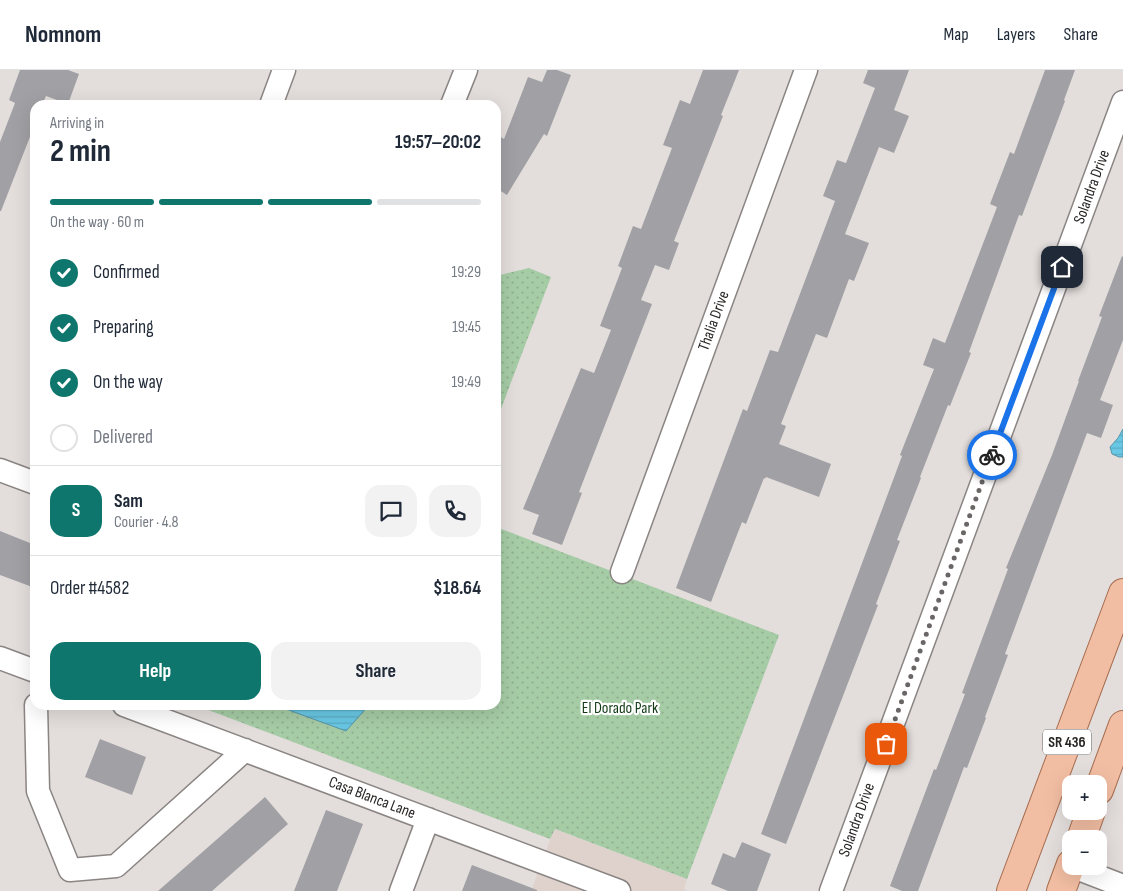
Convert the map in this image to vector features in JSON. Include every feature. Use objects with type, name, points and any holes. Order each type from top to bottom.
[{"type":"main road","name":"SR 436","points":[[1011,891],[1123,593]]},
{"type":"main road","name":"SR 436","points":[[1105,775],[1123,725]]},
{"type":"main road","points":[[1061,891],[1067,875]]},
{"type":"street","points":[[273,100],[284,70]]},
{"type":"street","points":[[454,100],[466,70]]},
{"type":"street","name":"Thalia Drive","points":[[622,572],[806,70]]},
{"type":"street","name":"Solandra Drive","points":[[831,891],[1123,102]]},
{"type":"street","points":[[0,470],[30,481]]},
{"type":"street","points":[[0,658],[30,669]]},
{"type":"street","points":[[36,710],[38,791],[70,870],[116,866],[245,750]]},
{"type":"street","name":"Casa Blanca Lane","points":[[137,710],[619,891]]},
{"type":"street","points":[[401,891],[428,819]]},
{"type":"street","points":[[1096,875],[1123,886]]},
{"type":"shaded area","points":[[554,829],[687,879],[684,889],[688,891],[531,891]]},
{"type":"green space","points":[[529,268],[551,277],[501,409],[501,275]]},
{"type":"green space","name":"El Dorado Park","points":[[501,529],[779,635],[687,879],[555,829],[550,839],[208,710],[501,710]]},
{"type":"water","points":[[1123,429],[1123,457],[1119,457],[1112,454],[1110,447]]},
{"type":"water","points":[[289,710],[365,710],[346,731]]},
{"type":"building","points":[[20,70],[68,70],[79,74],[69,100],[57,100],[46,96],[44,100],[30,100],[30,137],[0,211],[0,142],[15,103],[9,100]]},
{"type":"building","points":[[547,70],[557,70],[571,75],[547,136],[544,134],[507,195],[501,191],[501,137],[504,139],[528,77],[542,82]]},
{"type":"building","points":[[703,70],[739,70],[674,241],[679,243],[669,270],[655,265],[641,300],[652,304],[579,492],[582,493],[562,545],[532,534],[539,515],[523,509],[581,368],[594,373],[611,330],[600,326],[622,268],[618,266],[633,226],[641,229],[672,148],[663,145],[680,100],[690,104]]},
{"type":"building","points":[[868,70],[909,70],[894,110],[909,116],[894,153],[879,147],[845,234],[869,243],[854,281],[849,279],[827,338],[816,334],[781,424],[786,426],[779,444],[831,464],[819,497],[766,477],[764,478],[746,524],[742,522],[711,602],[676,588],[743,409],[747,411],[770,350],[778,352],[835,201],[823,196],[837,160],[846,163],[875,88],[863,83]]},
{"type":"building","points":[[1045,70],[1075,70],[1022,216],[1019,215],[969,352],[971,353],[920,477],[897,540],[900,541],[876,604],[878,605],[786,844],[761,834],[902,456],[900,455],[934,369],[923,365],[933,338],[945,343],[997,207],[990,204],[1010,152],[1014,154]]},
{"type":"building","points":[[1122,256],[1123,340],[1100,400],[1113,405],[1101,438],[1087,433],[1005,654],[1008,655],[986,718],[967,768],[964,767],[918,891],[902,891],[890,886],[934,769],[936,770],[965,694],[962,693],[1008,569],[1006,568],[1052,455],[1102,317],[1099,316]]},
{"type":"building","points":[[0,531],[30,543],[30,586],[0,575]]},
{"type":"building","points":[[100,739],[146,757],[132,795],[85,777]]},
{"type":"building","points":[[265,797],[288,824],[212,891],[158,891]]},
{"type":"building","points":[[326,810],[363,824],[337,891],[294,891]]},
{"type":"building","points":[[742,842],[771,854],[757,891],[728,891],[711,884],[723,853],[735,858]]},
{"type":"building","points":[[472,865],[537,890],[537,891],[462,891]]},
{"type":"way so far","points":[[886,744],[992,455]]},
{"type":"route","points":[[992,455],[1062,267]]}]
